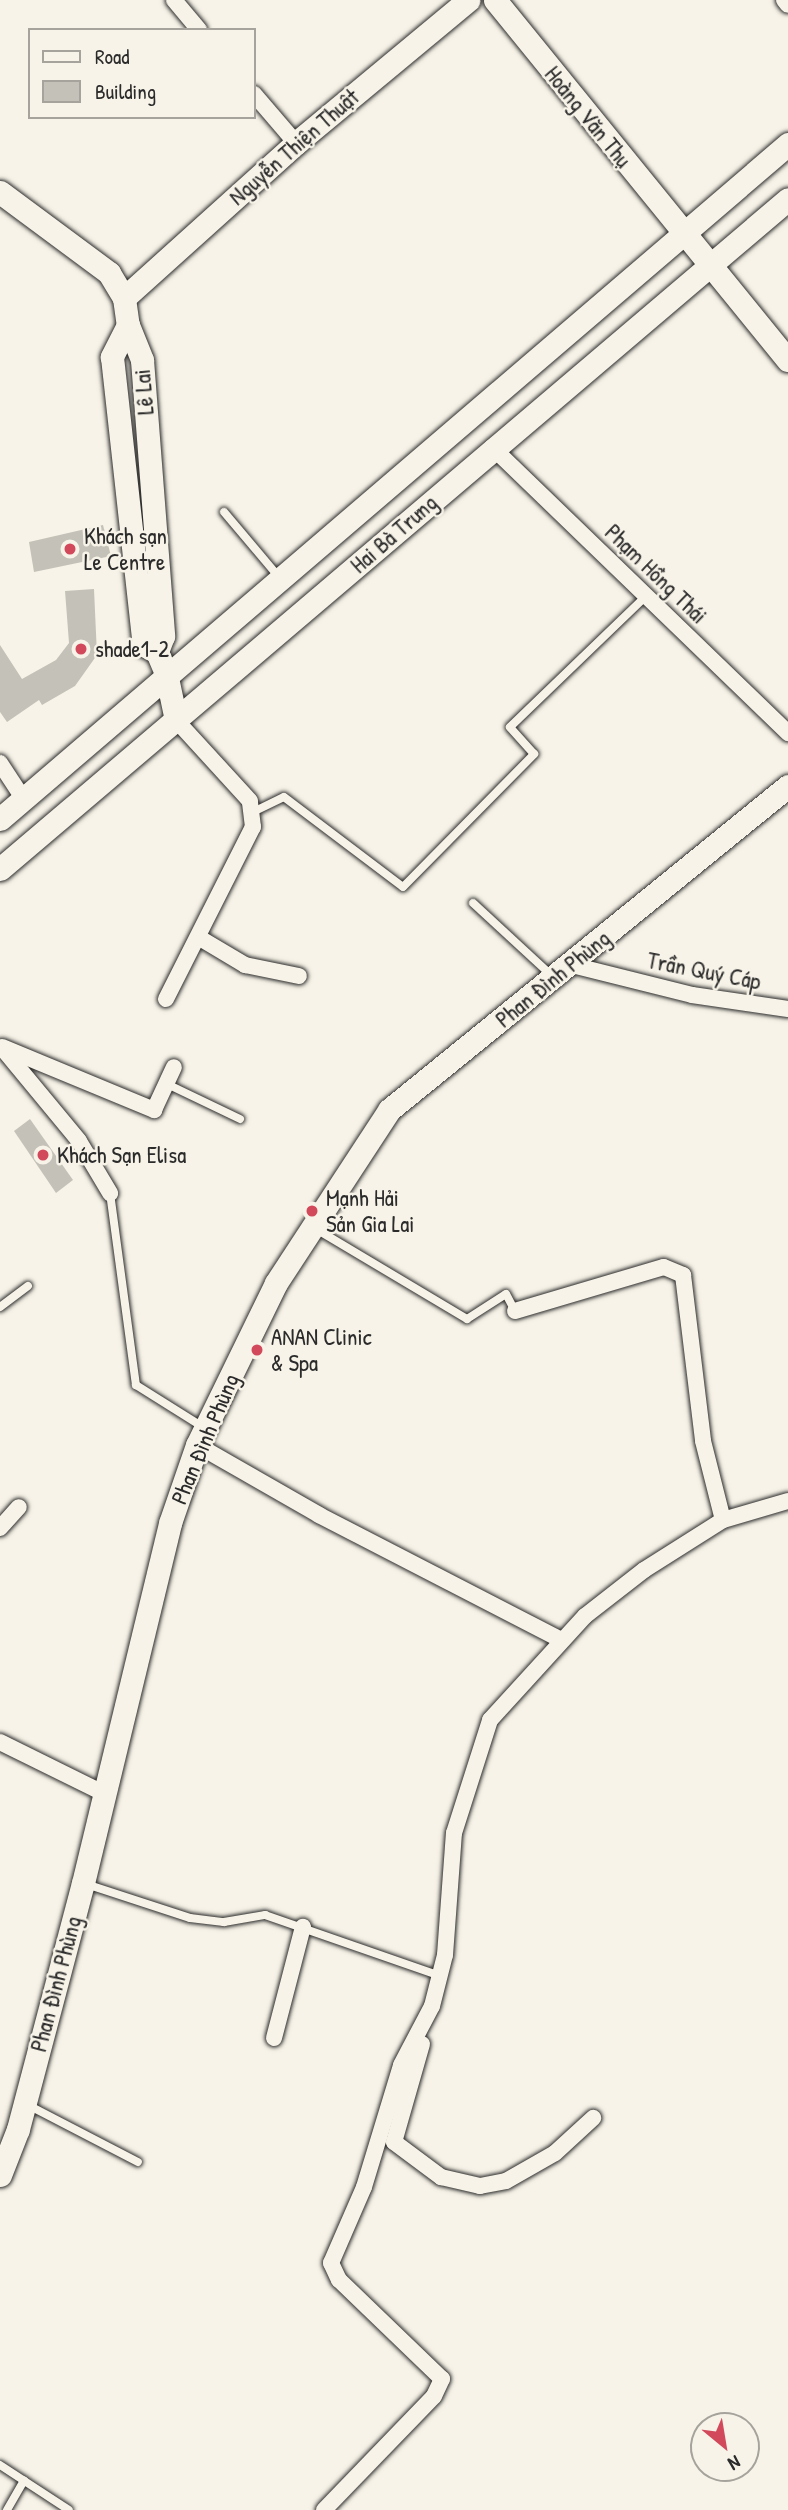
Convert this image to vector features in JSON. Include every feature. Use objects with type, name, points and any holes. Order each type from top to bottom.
[{"type":"street","points":[[173,0],[197,28]]},
{"type":"street","name":"Nguyễn Thiện Thuật","points":[[124,298],[296,143],[468,0]]},
{"type":"street","name":"Hoàng Văn Thụ","points":[[495,0],[708,266]]},
{"type":"street","points":[[784,0],[788,5]]},
{"type":"street","points":[[256,96],[296,143]]},
{"type":"street","name":"Hai Bà Trưng","points":[[0,819],[161,663],[280,579],[788,144]]},
{"type":"street","name":"Lê Lai","points":[[0,192],[109,273],[124,298],[128,325],[142,359],[163,636],[161,663],[176,720]]},
{"type":"street","name":"Hai Bà Trưng","points":[[0,869],[492,447],[788,199]]},
{"type":"street","points":[[708,266],[788,360]]},
{"type":"street","name":"Phạm Hồng Thái","points":[[492,447],[788,733]]},
{"type":"street","points":[[166,999],[253,827],[250,801],[176,720]]},
{"type":"street","points":[[0,763],[23,798]]},
{"type":"street","name":"Phan Đình Phùng","points":[[0,2175],[9,2124],[25,2103],[83,1883],[170,1523],[201,1437],[276,1283],[389,1110],[563,972],[788,786]]},
{"type":"street","points":[[198,937],[245,965],[299,976]]},
{"type":"street","name":"Trần Quý Cáp","points":[[563,972],[788,1009]]},
{"type":"street","points":[[1,1046],[154,1110],[174,1068]]},
{"type":"street","points":[[1,1046],[85,1149],[110,1193]]},
{"type":"street","points":[[516,1311],[664,1267],[682,1275],[703,1441],[723,1520]]},
{"type":"street","points":[[201,1437],[319,1515],[561,1640]]},
{"type":"street","points":[[324,2510],[434,2396],[442,2379],[418,2351],[339,2280],[331,2263],[365,2187],[401,2066],[423,2026],[440,1976],[454,1833],[484,1735],[501,1703],[561,1640],[644,1570],[723,1520],[788,1501]]},
{"type":"street","points":[[0,1528],[19,1507]]},
{"type":"street","points":[[0,1742],[105,1794]]},
{"type":"street","points":[[274,2038],[303,1927]]},
{"type":"street","points":[[423,2026],[424,2039],[394,2142],[441,2177],[461,2185],[506,2181],[555,2153],[593,2118]]},
{"type":"lane","points":[[224,513],[280,579]]},
{"type":"lane","points":[[253,812],[284,797],[403,887],[534,754],[510,727],[646,596]]},
{"type":"lane","points":[[473,903],[563,972]]},
{"type":"lane","points":[[167,1084],[240,1119]]},
{"type":"lane","points":[[110,1193],[118,1230],[136,1385],[201,1437]]},
{"type":"lane","points":[[313,1227],[467,1319],[506,1294],[516,1311]]},
{"type":"lane","points":[[0,1307],[28,1286]]},
{"type":"lane","points":[[83,1883],[190,1918],[224,1922],[265,1915],[440,1976]]},
{"type":"lane","points":[[25,2103],[138,2162]]},
{"type":"lane","points":[[0,2465],[69,2510]]},
{"type":"lane","points":[[7,2510],[24,2481]]},
{"type":"building","name":"Khách sạn Le Centre","points":[[103,525],[111,556],[34,572],[29,542]]},
{"type":"building","name":"shade1-2","points":[[94,589],[97,655],[75,686],[42,705],[39,700],[7,722],[0,712],[0,645],[22,679],[56,660],[69,643],[65,591]]},
{"type":"building","name":"Khách Sạn Elisa","points":[[30,1119],[73,1180],[56,1193],[14,1131]]},
{"type":"place","name":"Khách sạn Le Centre","points":[[70,549]]},
{"type":"place","name":"shade1-2","points":[[81,649]]},
{"type":"place","name":"Khách Sạn Elisa","points":[[43,1155]]},
{"type":"place","name":"Mạnh Hải Sản Gia Lai","points":[[312,1211]]},
{"type":"place","name":"ANAN Clinic & Spa","points":[[257,1350]]}]
